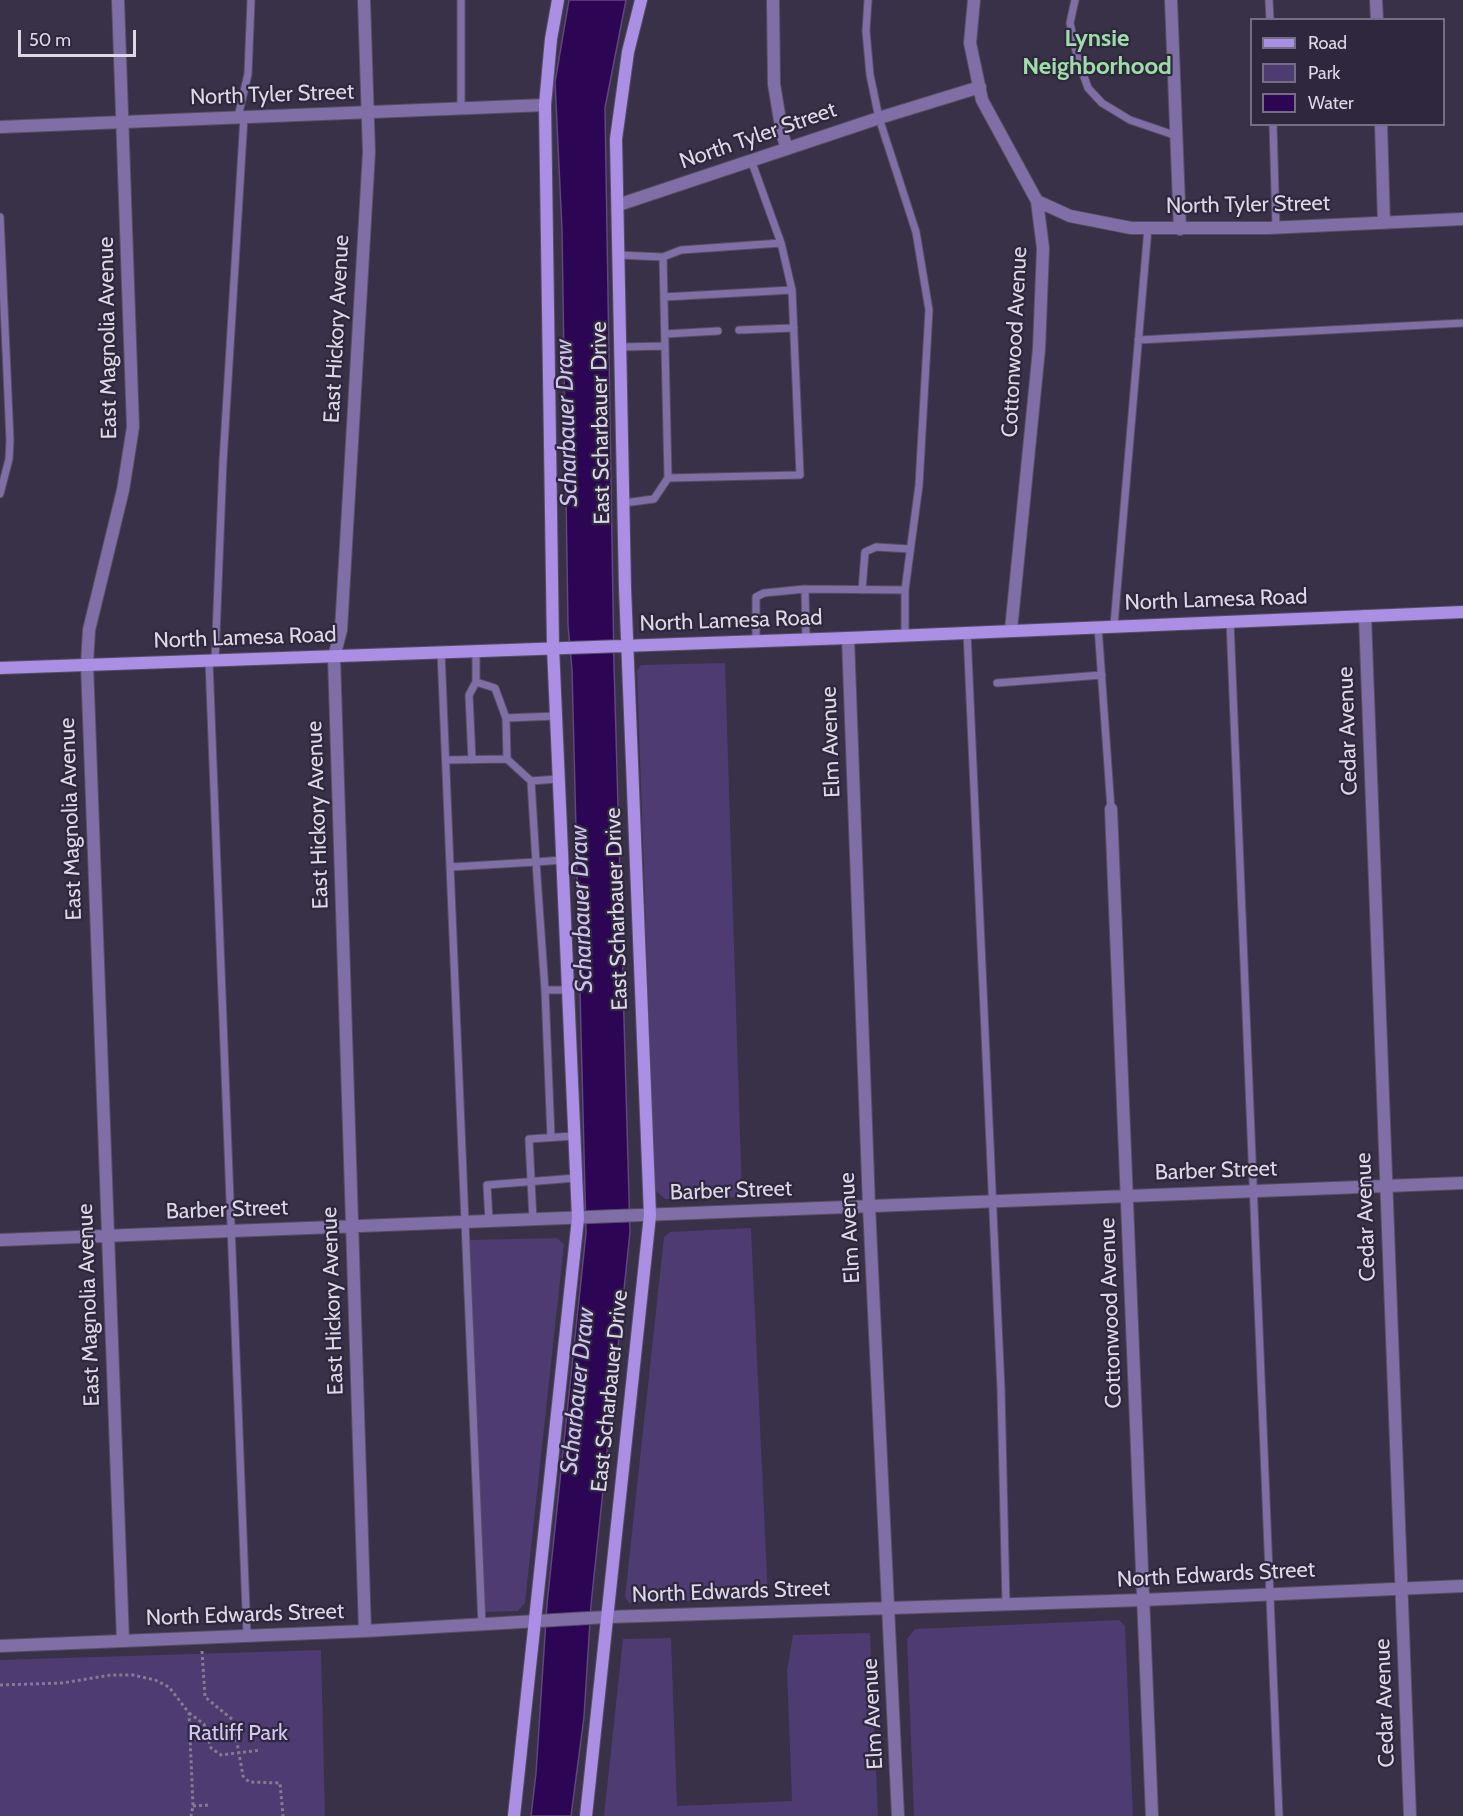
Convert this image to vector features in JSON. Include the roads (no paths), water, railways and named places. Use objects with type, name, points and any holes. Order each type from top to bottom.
[{"type":"main road","points":[[514,1816],[578,1218],[556,716],[559,647],[545,105],[558,0]]},
{"type":"main road","name":"East Scharbauer Drive","points":[[586,1816],[650,1215],[625,645],[616,139],[619,101],[641,0]]},
{"type":"main road","name":"North Lamesa Road","points":[[0,668],[848,638],[1463,612]]},
{"type":"street","name":"East Magnolia Avenue","points":[[118,0],[132,344],[132,439],[123,490],[89,630],[87,664],[123,1641]]},
{"type":"street","name":"East Hickory Avenue","points":[[364,0],[369,152],[341,630],[334,657],[365,1631]]},
{"type":"street","points":[[773,0],[774,84],[787,149]]},
{"type":"street","name":"Cottonwood Avenue","points":[[974,0],[970,43],[982,100],[1037,201],[1043,248],[1040,349],[1011,630]]},
{"type":"street","points":[[1171,0],[1180,229]]},
{"type":"street","points":[[1376,0],[1377,18]]},
{"type":"street","name":"North Tyler Street","points":[[618,205],[879,118],[980,87]]},
{"type":"street","name":"North Tyler Street","points":[[0,127],[545,105]]},
{"type":"street","points":[[1381,126],[1384,223]]},
{"type":"street","name":"North Tyler Street","points":[[1037,201],[1070,216],[1131,228],[1276,227],[1463,219]]},
{"type":"street","name":"Cedar Avenue","points":[[1365,616],[1410,1816]]},
{"type":"street","name":"Elm Avenue","points":[[848,638],[869,1206],[898,1816]]},
{"type":"street","name":"Cottonwood Avenue","points":[[1111,809],[1152,1816]]},
{"type":"street","name":"Barber Street","points":[[0,1240],[1463,1183]]},
{"type":"street","name":"North Edwards Street","points":[[0,1646],[365,1631],[607,1617],[1142,1600],[1463,1586]]},
{"type":"lane","points":[[247,1636],[212,661],[241,117],[248,74],[251,0]]},
{"type":"lane","points":[[461,0],[461,108]]},
{"type":"lane","points":[[868,0],[866,31],[870,75],[879,118],[916,232],[929,310],[919,485],[905,590],[905,635]]},
{"type":"lane","points":[[1075,0],[1070,23],[1077,56],[1088,88],[1102,103],[1130,120],[1177,136]]},
{"type":"lane","points":[[1269,0],[1269,18]]},
{"type":"lane","points":[[1273,126],[1276,227]]},
{"type":"lane","points":[[668,478],[800,476],[792,290],[782,243],[752,160]]},
{"type":"lane","points":[[0,217],[10,440],[9,459],[0,494]]},
{"type":"lane","points":[[1114,625],[1148,228]]},
{"type":"lane","points":[[618,255],[663,257],[681,250],[782,243]]},
{"type":"lane","points":[[624,503],[654,499],[668,478],[663,257]]},
{"type":"lane","points":[[664,297],[792,290]]},
{"type":"lane","points":[[1138,340],[1463,323]]},
{"type":"lane","points":[[739,330],[794,328]]},
{"type":"lane","points":[[665,334],[718,331]]},
{"type":"lane","points":[[620,347],[665,346]]},
{"type":"lane","points":[[862,590],[865,552],[876,547],[910,549]]},
{"type":"lane","points":[[756,640],[756,597],[764,593],[805,589],[905,590]]},
{"type":"lane","points":[[805,589],[806,639]]},
{"type":"lane","points":[[1230,621],[1280,1816]]},
{"type":"lane","points":[[1098,626],[1111,809]]},
{"type":"lane","points":[[967,632],[993,1201],[1006,1604]]},
{"type":"lane","points":[[472,760],[469,695],[476,681],[476,650]]},
{"type":"lane","points":[[441,651],[482,1625]]},
{"type":"lane","points":[[997,683],[1102,675]]},
{"type":"lane","points":[[476,681],[495,688],[506,718],[507,759]]},
{"type":"lane","points":[[506,718],[556,716]]},
{"type":"lane","points":[[446,760],[507,759],[531,781],[545,990],[551,1137]]},
{"type":"lane","points":[[531,781],[558,779]]},
{"type":"lane","points":[[451,867],[562,860]]},
{"type":"lane","points":[[545,990],[568,990]]},
{"type":"lane","points":[[533,1220],[529,1139],[574,1136]]},
{"type":"lane","points":[[489,1221],[487,1185],[576,1178]]},
{"type":"water","name":"Scharbauer Draw","points":[[569,0],[626,0],[605,108],[614,664],[630,1232],[591,1605],[584,1717],[571,1816],[531,1816],[547,1604],[586,1233],[572,670],[568,625],[562,230],[555,82]]},
{"type":"district","name":"Lynsie Neighborhood","points":[[1097,53]]},
{"type":"park label","name":"Ratliff Park","points":[[238,1734]]}]
